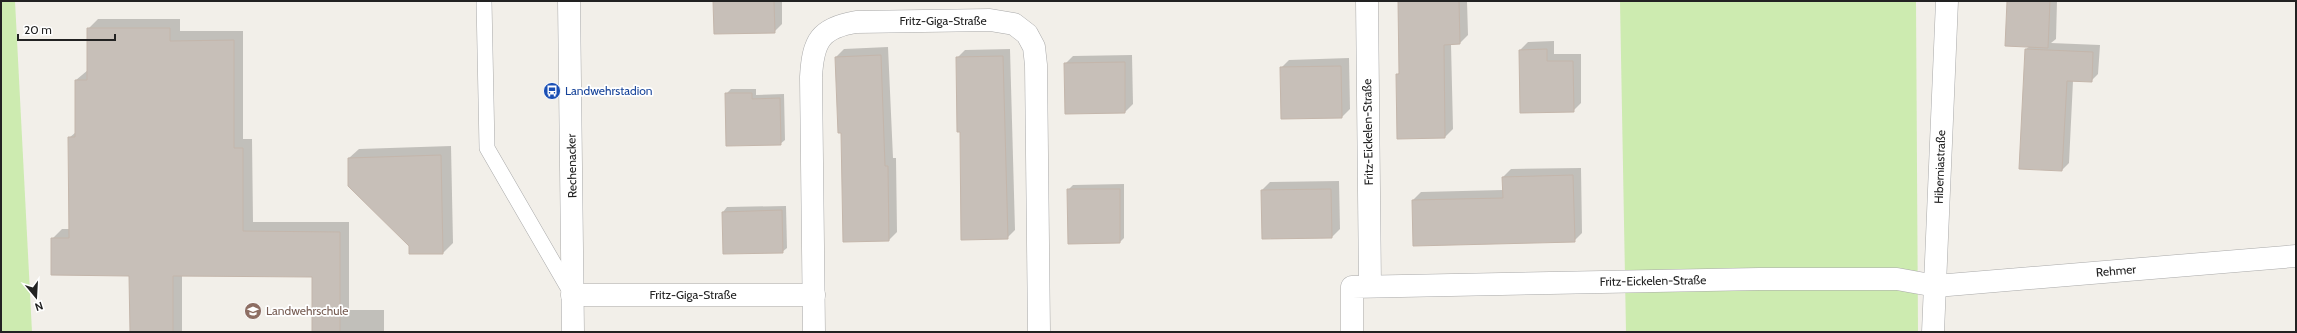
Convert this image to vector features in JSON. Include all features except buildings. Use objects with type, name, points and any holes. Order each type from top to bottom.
[{"type":"street","name":"Rechenacker","points":[[569,1],[573,332]]},
{"type":"street","name":"Fritz-Eickelen-Straße","points":[[1367,1],[1370,286]]},
{"type":"street","name":"Hiberniastraße","points":[[1933,332],[1947,1]]},
{"type":"street","name":"Fritz-Giga-Straße","points":[[814,332],[811,77],[812,54],[815,47],[828,30],[838,25],[856,22],[990,20],[1014,24],[1027,34],[1034,47],[1036,64],[1039,332]]},
{"type":"street","name":"Rehmer","points":[[1936,286],[2296,256]]},
{"type":"street","name":"Fritz-Eickelen-Straße","points":[[1352,332],[1352,287],[1759,279],[1897,279],[1936,286]]},
{"type":"street","name":"Fritz-Giga-Straße","points":[[572,295],[814,296]]},
{"type":"lane","points":[[484,1],[487,148],[572,295]]},
{"type":"green space","points":[[1,1],[15,1],[32,332],[1,332]]},
{"type":"green space","points":[[1620,1],[1916,1],[1918,332],[1626,332]]},
{"type":"place","name":"Landwehrstadion","points":[[552,91]]},
{"type":"place","name":"Landwehrschule","points":[[253,311]]}]
